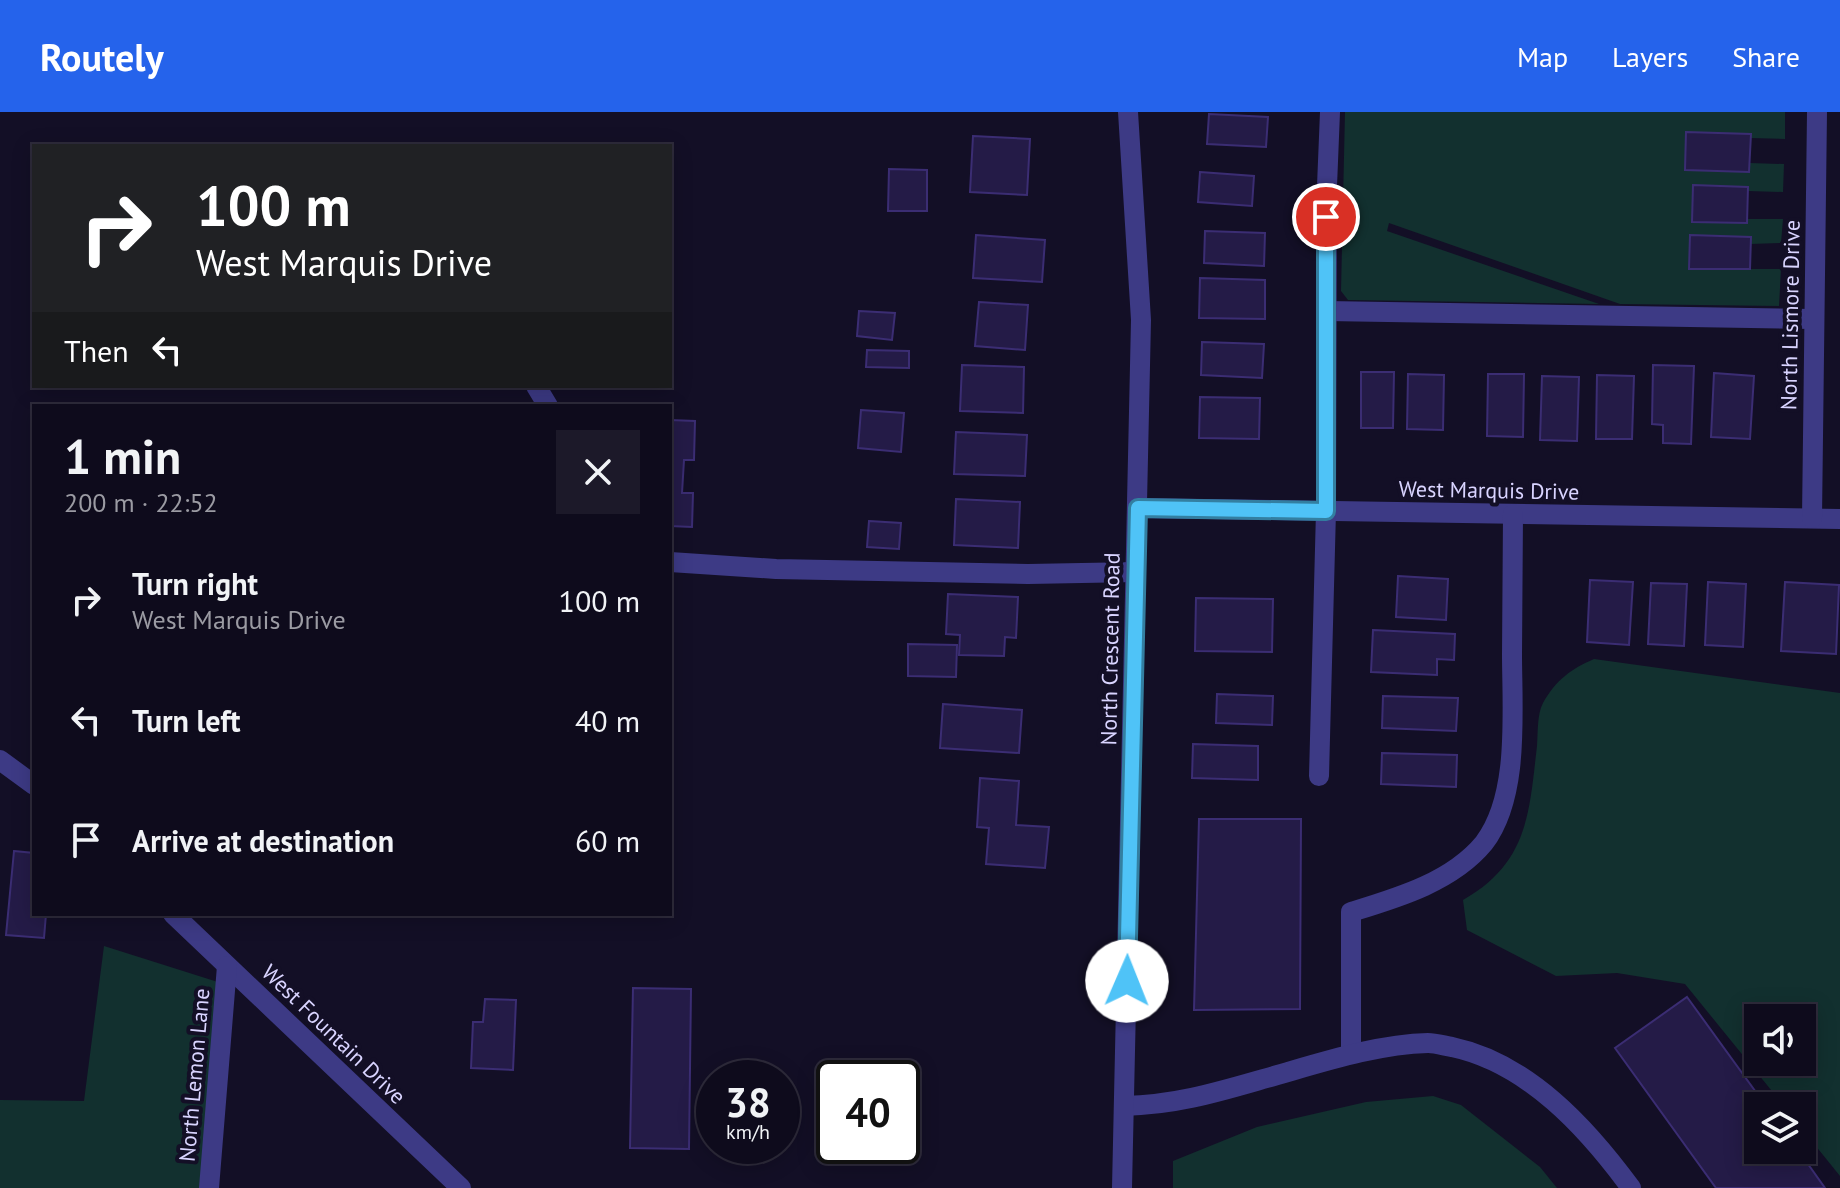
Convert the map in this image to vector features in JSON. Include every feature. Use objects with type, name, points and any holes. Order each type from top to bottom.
[{"type":"street","name":"North Crescent Road","points":[[1122,1188],[1141,320],[1128,112]]},
{"type":"street","points":[[1319,776],[1326,511],[1330,112]]},
{"type":"street","name":"North Lismore Drive","points":[[1812,518],[1817,112]]},
{"type":"street","points":[[1326,311],[1813,319]]},
{"type":"street","name":"West Marquis Drive","points":[[1138,508],[1840,519]]},
{"type":"street","points":[[1351,1054],[1351,912],[1413,891],[1440,878],[1484,843],[1499,817],[1508,776],[1511,736],[1513,514]]},
{"type":"street","points":[[672,562],[776,569],[1028,574],[1136,572]]},
{"type":"street","points":[[0,760],[32,784]]},
{"type":"street","name":"West Fountain Drive","points":[[175,916],[461,1188]]},
{"type":"street","name":"North Lemon Lane","points":[[209,1188],[227,966]]},
{"type":"street","points":[[1124,1106],[1180,1102],[1351,1054],[1430,1043],[1472,1052],[1510,1069],[1543,1092],[1574,1120],[1631,1188]]},
{"type":"green space","points":[[1345,112],[1785,112],[1785,139],[1750,138],[1750,134],[1687,132],[1685,169],[1748,172],[1749,163],[1784,164],[1783,192],[1748,191],[1747,187],[1693,186],[1693,222],[1747,223],[1747,219],[1783,219],[1781,243],[1750,244],[1750,237],[1689,236],[1689,269],[1781,269],[1779,306],[1620,304],[1389,223],[1387,231],[1599,304],[1348,300],[1341,291]]},
{"type":"green space","points":[[1594,659],[1840,693],[1840,1176],[1816,1146],[1816,1092],[1773,1092],[1760,1076],[1816,1076],[1816,1004],[1744,1004],[1744,1057],[1685,984],[1617,973],[1556,976],[1467,930],[1463,900],[1485,886],[1513,853],[1527,815],[1541,707],[1571,671]]},
{"type":"green space","points":[[104,946],[221,983],[201,1188],[0,1188],[0,1100],[84,1101]]},
{"type":"green space","points":[[1433,1096],[1461,1105],[1540,1167],[1557,1188],[1173,1188],[1173,1161],[1257,1127],[1366,1102]]},
{"type":"building","points":[[1209,114],[1268,117],[1266,147],[1207,144]]},
{"type":"building","points":[[1686,132],[1751,134],[1749,172],[1685,170]]},
{"type":"building","points":[[973,136],[1030,139],[1027,195],[970,192]]},
{"type":"building","points":[[889,169],[927,170],[927,211],[888,211]]},
{"type":"building","points":[[1200,172],[1254,176],[1252,206],[1198,202]]},
{"type":"building","points":[[1693,185],[1748,187],[1747,223],[1692,222]]},
{"type":"building","points":[[1205,231],[1265,233],[1264,266],[1204,263]]},
{"type":"building","points":[[976,235],[1045,240],[1042,282],[973,278]]},
{"type":"building","points":[[1690,235],[1751,237],[1750,269],[1689,269]]},
{"type":"building","points":[[1200,278],[1265,280],[1265,319],[1199,318]]},
{"type":"building","points":[[979,302],[1028,305],[1025,350],[975,346]]},
{"type":"building","points":[[859,311],[895,313],[892,340],[857,336]]},
{"type":"building","points":[[1202,342],[1264,344],[1262,378],[1201,375]]},
{"type":"building","points":[[867,350],[909,351],[909,368],[866,367]]},
{"type":"building","points":[[962,365],[1024,367],[1023,413],[960,411]]},
{"type":"building","points":[[1653,365],[1694,366],[1691,444],[1663,443],[1663,425],[1652,424]]},
{"type":"building","points":[[1361,372],[1394,372],[1393,428],[1361,428]]},
{"type":"building","points":[[1714,373],[1754,376],[1750,439],[1711,437]]},
{"type":"building","points":[[1408,374],[1444,375],[1443,430],[1407,429]]},
{"type":"building","points":[[1488,374],[1524,374],[1523,437],[1487,436]]},
{"type":"building","points":[[1597,375],[1634,376],[1632,439],[1596,439]]},
{"type":"building","points":[[1542,376],[1579,377],[1577,441],[1540,440]]},
{"type":"building","points":[[1200,397],[1260,398],[1259,439],[1199,438]]},
{"type":"building","points":[[861,410],[904,413],[901,452],[858,448]]},
{"type":"building","points":[[672,420],[695,421],[694,460],[684,460],[682,493],[693,493],[692,527],[672,526]]},
{"type":"building","points":[[956,432],[1027,435],[1025,476],[954,474]]},
{"type":"building","points":[[956,499],[1020,502],[1018,548],[954,545]]},
{"type":"building","points":[[869,521],[901,523],[899,549],[867,547]]},
{"type":"building","points":[[1398,576],[1448,579],[1446,620],[1396,617]]},
{"type":"building","points":[[1590,580],[1633,582],[1629,645],[1587,642]]},
{"type":"building","points":[[1708,582],[1746,584],[1743,647],[1705,645]]},
{"type":"building","points":[[1785,582],[1839,585],[1836,654],[1781,651]]},
{"type":"building","points":[[1651,583],[1687,584],[1684,646],[1648,644]]},
{"type":"building","points":[[948,594],[1018,597],[1016,638],[1005,637],[1004,656],[959,655],[960,635],[946,634]]},
{"type":"building","points":[[1196,598],[1273,599],[1272,652],[1195,651]]},
{"type":"building","points":[[1373,630],[1455,634],[1454,660],[1437,659],[1437,675],[1371,672]]},
{"type":"building","points":[[908,644],[957,645],[956,677],[908,676]]},
{"type":"building","points":[[1217,694],[1273,696],[1272,725],[1216,723]]},
{"type":"building","points":[[1383,696],[1458,698],[1456,731],[1382,728]]},
{"type":"building","points":[[943,704],[1022,710],[1019,753],[940,748]]},
{"type":"building","points":[[1193,744],[1258,746],[1258,780],[1192,778]]},
{"type":"building","points":[[1382,753],[1457,755],[1456,787],[1381,784]]},
{"type":"building","points":[[980,778],[1019,781],[1016,825],[1049,827],[1045,868],[986,864],[989,828],[977,827]]},
{"type":"building","points":[[1199,819],[1301,819],[1300,1009],[1194,1010]]},
{"type":"building","points":[[14,851],[32,853],[32,916],[46,916],[44,938],[6,935]]},
{"type":"building","points":[[633,988],[691,989],[689,1149],[630,1148]]},
{"type":"building","points":[[1687,997],[1756,1092],[1744,1092],[1744,1164],[1808,1164],[1825,1188],[1716,1188],[1615,1048]]},
{"type":"building","points":[[485,999],[516,1000],[513,1070],[471,1068],[473,1022],[483,1022]]},
{"type":"route","points":[[1127,981],[1138,508],[1326,511],[1326,217]]}]
